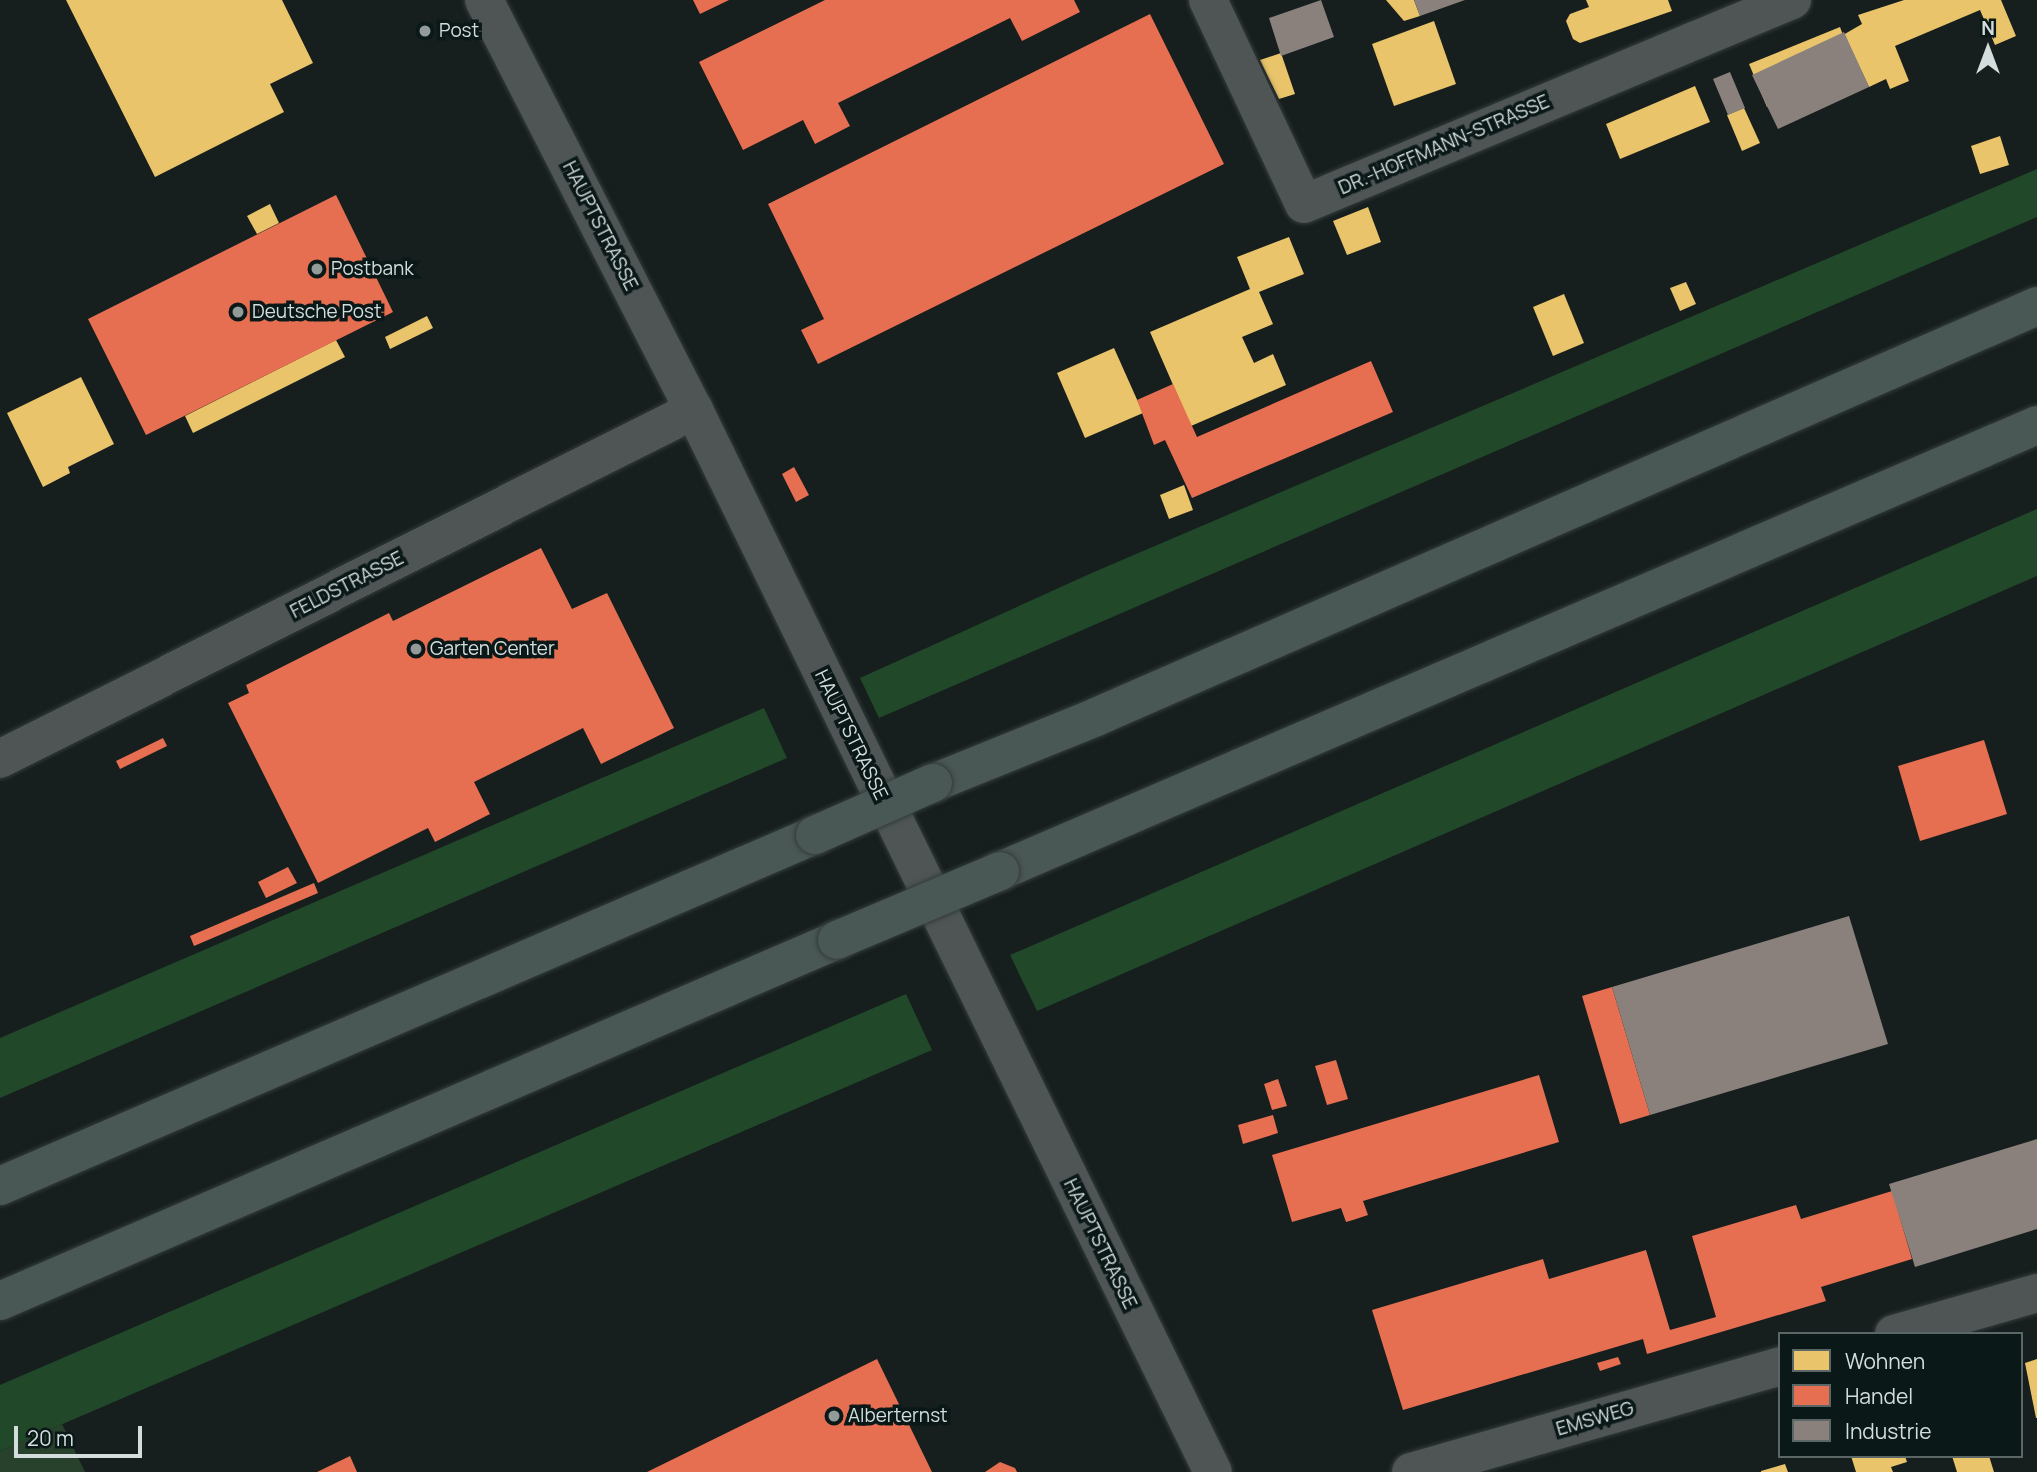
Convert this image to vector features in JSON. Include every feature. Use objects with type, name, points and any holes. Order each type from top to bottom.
[{"type":"highway","points":[[0,1186],[933,783],[1109,711],[2037,306]]},
{"type":"highway","points":[[0,1301],[2037,425]]},
{"type":"street","name":"HAUPTSTRASSE","points":[[484,0],[694,410],[1213,1472]]},
{"type":"street","name":"DR.-HOFFMANN-STRASSE","points":[[1208,0],[1304,204],[1792,0]]},
{"type":"street","name":"FELDSTRASSE","points":[[0,759],[694,410]]},
{"type":"street","points":[[1901,1332],[2037,1293]]},
{"type":"street","name":"EMSWEG","points":[[1411,1472],[1778,1367]]},
{"type":"green space","points":[[2037,169],[2037,217],[879,718],[860,678],[1094,572]]},
{"type":"green space","points":[[2037,509],[2037,576],[1037,1011],[1010,955]]},
{"type":"green space","points":[[764,708],[787,758],[0,1098],[0,1038]]},
{"type":"green space","points":[[906,994],[932,1050],[0,1451],[0,1385]]},
{"type":"green space","points":[[62,1424],[85,1472],[0,1472],[0,1451]]},
{"type":"building: Wohnen","points":[[66,0],[282,0],[313,63],[270,84],[284,112],[155,177]]},
{"type":"building: Wohnen","points":[[1386,0],[1414,0],[1420,16],[1404,21]]},
{"type":"building: Wohnen","points":[[1586,0],[1668,0],[1672,11],[1580,43],[1573,39],[1566,21],[1570,14],[1589,7]]},
{"type":"building: Wohnen","points":[[1904,0],[2001,0],[2016,36],[1995,45],[1980,10],[1895,46],[1909,81],[1890,89],[1886,79],[1869,87],[1847,40],[1858,70],[1767,107],[1749,64],[1840,27],[1843,35],[1862,24],[1858,15]]},
{"type":"building: Wohnen","points":[[1434,21],[1456,84],[1394,106],[1372,44]]},
{"type":"building: Wohnen","points":[[1281,53],[1295,94],[1279,99],[1260,60]]},
{"type":"building: Wohnen","points":[[1695,86],[1710,122],[1620,159],[1606,124]]},
{"type":"building: Wohnen","points":[[1744,108],[1760,143],[1742,151],[1727,115]]},
{"type":"building: Wohnen","points":[[2000,136],[2009,165],[1980,174],[1971,146]]},
{"type":"building: Wohnen","points":[[270,204],[279,223],[257,234],[247,216]]},
{"type":"building: Wohnen","points":[[1368,207],[1381,242],[1347,255],[1333,221]]},
{"type":"building: Wohnen","points":[[1289,237],[1304,274],[1259,292],[1273,324],[1242,337],[1254,363],[1273,354],[1286,385],[1191,426],[1150,332],[1250,289],[1237,257]]},
{"type":"building: Wohnen","points":[[1686,282],[1696,304],[1680,311],[1670,288]]},
{"type":"building: Wohnen","points":[[1564,294],[1584,343],[1553,356],[1533,307]]},
{"type":"building: Wohnen","points":[[427,316],[433,328],[390,349],[385,337]]},
{"type":"building: Wohnen","points":[[336,340],[345,357],[193,433],[185,416]]},
{"type":"building: Wohnen","points":[[1114,348],[1143,413],[1085,438],[1057,373]]},
{"type":"building: Wohnen","points":[[81,377],[114,444],[68,467],[70,473],[43,487],[7,413]]},
{"type":"building: Wohnen","points":[[1184,485],[1193,510],[1169,519],[1160,495]]},
{"type":"building: Wohnen","points":[[2037,1359],[2037,1418],[2036,1418],[2025,1363]]},
{"type":"building: Wohnen","points":[[1852,1458],[1906,1458],[1907,1462],[1891,1467],[1893,1472],[1856,1472]]},
{"type":"building: Wohnen","points":[[1953,1458],[1990,1458],[1994,1472],[1957,1472]]},
{"type":"building: Wohnen","points":[[1785,1464],[1788,1472],[1761,1472],[1761,1471]]},
{"type":"building: Handel","points":[[693,0],[729,0],[700,14]]},
{"type":"building: Handel","points":[[825,0],[1074,0],[1080,12],[1022,41],[1010,18],[838,103],[850,126],[815,144],[803,120],[743,150],[699,62]]},
{"type":"building: Handel","points":[[1150,14],[1224,164],[818,364],[801,330],[824,319],[768,204]]},
{"type":"building: Handel","points":[[336,195],[393,312],[146,435],[88,319]]},
{"type":"building: Handel","points":[[1371,361],[1393,412],[1192,498],[1165,440],[1154,445],[1137,400],[1173,384],[1197,437]]},
{"type":"building: Handel","points":[[794,467],[809,495],[796,502],[782,474]]},
{"type":"building: Handel","points":[[541,548],[572,609],[607,593],[674,728],[601,764],[583,728],[474,782],[490,814],[435,842],[428,828],[318,883],[228,703],[249,693],[246,685],[389,613],[393,621]]},
{"type":"building: Handel","points":[[163,738],[167,746],[120,769],[116,761]]},
{"type":"building: Handel","points":[[1984,740],[2007,814],[1920,841],[1898,766]]},
{"type":"building: Handel","points":[[288,867],[297,883],[266,898],[258,882]]},
{"type":"building: Handel","points":[[314,883],[318,893],[194,946],[190,936]]},
{"type":"building: Handel","points":[[1612,987],[1650,1115],[1620,1124],[1582,996]]},
{"type":"building: Handel","points":[[1336,1060],[1348,1099],[1327,1105],[1315,1066]]},
{"type":"building: Handel","points":[[1539,1075],[1559,1142],[1363,1201],[1368,1215],[1353,1220],[1346,1222],[1341,1208],[1292,1222],[1272,1155]]},
{"type":"building: Handel","points":[[1278,1079],[1287,1106],[1272,1110],[1264,1084]]},
{"type":"building: Handel","points":[[1273,1115],[1278,1133],[1243,1144],[1238,1125]]},
{"type":"building: Handel","points":[[1892,1191],[1912,1259],[1821,1287],[1826,1301],[1647,1354],[1643,1339],[1403,1410],[1372,1310],[1543,1259],[1549,1279],[1646,1250],[1670,1330],[1716,1317],[1692,1236],[1796,1205],[1801,1219]]},
{"type":"building: Handel","points":[[1618,1357],[1621,1364],[1600,1371],[1597,1363]]},
{"type":"building: Handel","name":"Alberternst","points":[[877,1359],[932,1472],[647,1472]]},
{"type":"building: Handel","points":[[350,1456],[357,1472],[317,1472]]},
{"type":"building: Handel","points":[[1000,1462],[1015,1468],[1017,1472],[985,1472]]},
{"type":"building: Industrie","points":[[1321,0],[1334,37],[1281,56],[1269,18]]},
{"type":"building: Industrie","points":[[1414,0],[1465,0],[1420,16]]},
{"type":"building: Industrie","points":[[1844,32],[1869,87],[1778,129],[1752,75]]},
{"type":"building: Industrie","points":[[1730,72],[1745,108],[1728,115],[1713,79]]},
{"type":"building: Industrie","points":[[1849,916],[1888,1044],[1650,1115],[1612,987]]},
{"type":"building: Industrie","points":[[2037,1139],[2037,1229],[1915,1267],[1889,1184]]},
{"type":"place","name":"Post","points":[[425,31]]},
{"type":"place","name":"Postbank","points":[[317,269]]},
{"type":"place","name":"Deutsche Post","points":[[238,312]]},
{"type":"place","name":"Garten Center","points":[[416,649]]},
{"type":"place","name":"Alberternst","points":[[834,1416]]}]
